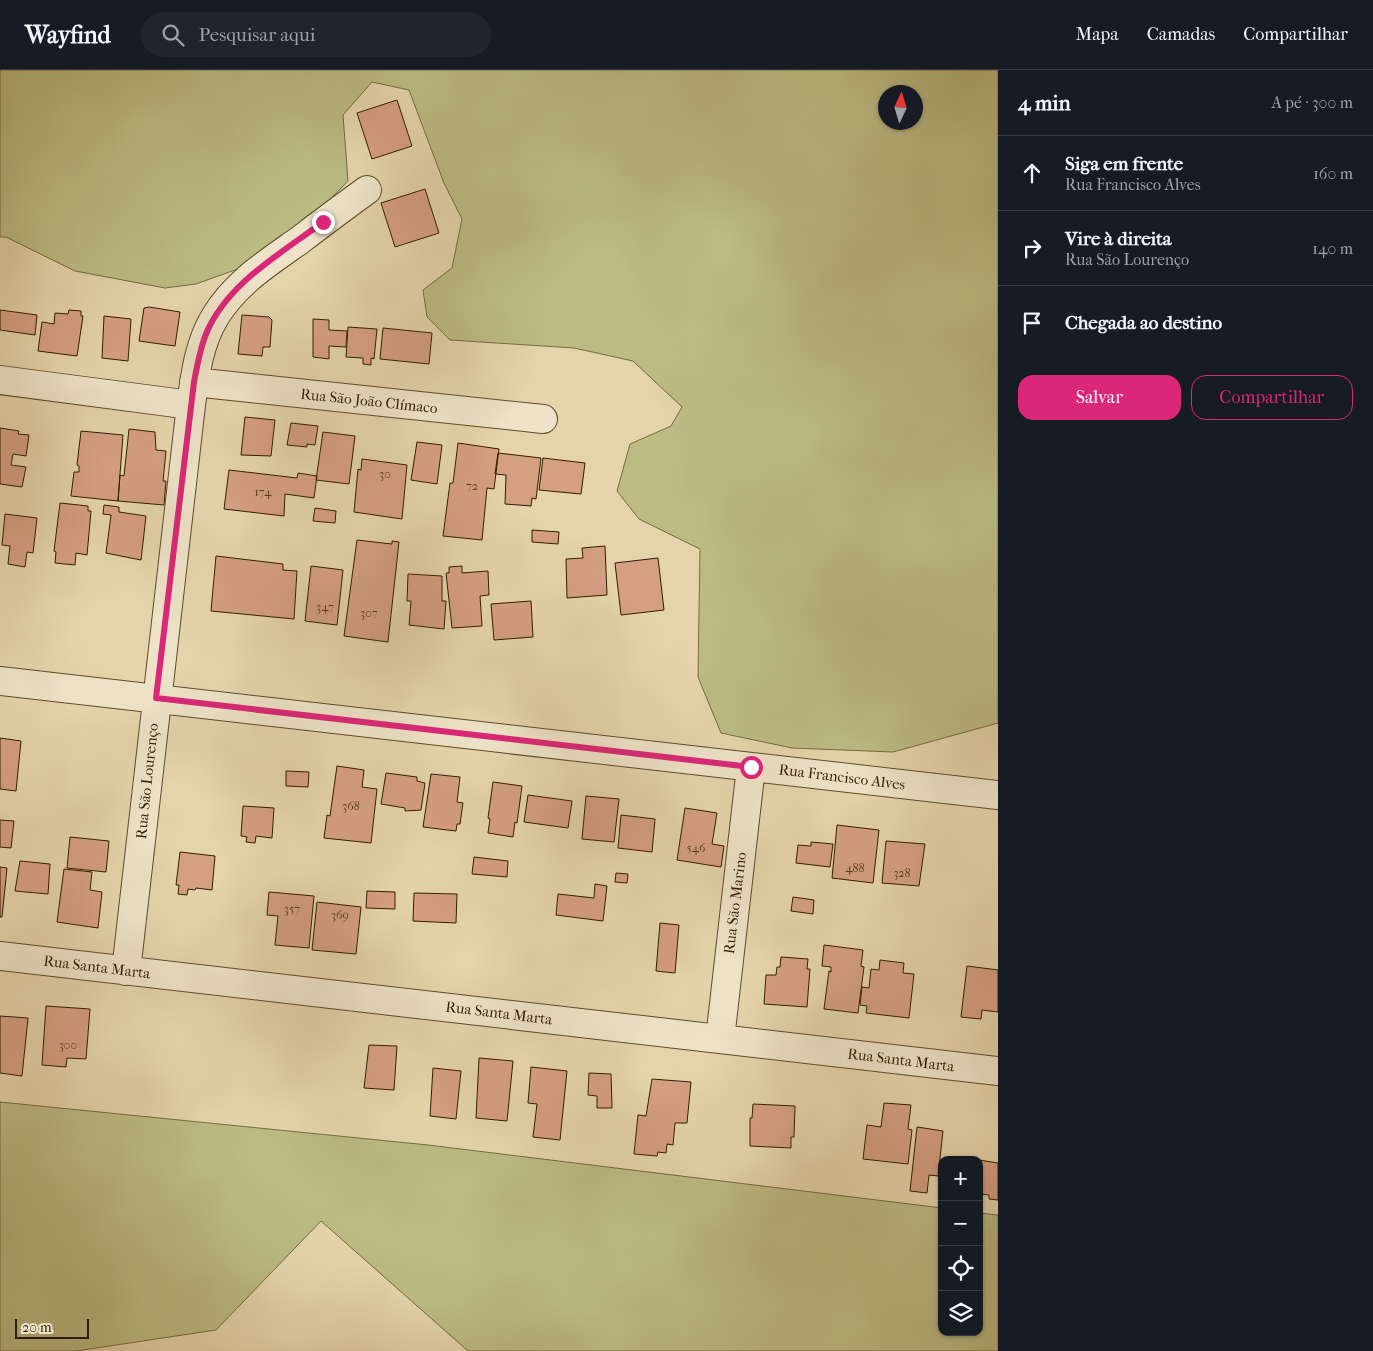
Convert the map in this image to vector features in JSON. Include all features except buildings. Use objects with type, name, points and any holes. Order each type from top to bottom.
[{"type":"street","name":"Rua São Lourenço","points":[[126,970],[192,393],[206,334],[228,299],[271,259],[367,190]]},
{"type":"street","name":"Rua São João Clímaco","points":[[0,380],[544,419]]},
{"type":"street","name":"Rua Francisco Alves","points":[[0,681],[998,795]]},
{"type":"street","name":"Rua São Marino","points":[[720,1039],[751,767]]},
{"type":"street","name":"Rua Santa Marta","points":[[0,956],[998,1071]]},
{"type":"shaded area","points":[[0,70],[998,70],[998,723],[893,752],[792,748],[721,733],[698,677],[700,549],[639,519],[617,491],[630,444],[671,426],[682,407],[633,361],[574,348],[450,340],[427,317],[423,290],[452,268],[462,219],[444,183],[409,90],[372,82],[343,115],[348,181],[307,223],[257,262],[196,284],[165,288],[75,271],[6,237],[0,237]]},
{"type":"shaded area","points":[[0,1102],[428,1145],[938,1208],[938,1336],[983,1336],[983,1213],[998,1215],[998,1351],[468,1351],[321,1221],[216,1330],[76,1351],[0,1351]]},
{"type":"route","points":[[323,222],[271,259],[244,282],[228,299],[206,334],[194,382],[156,698],[751,767]]}]
